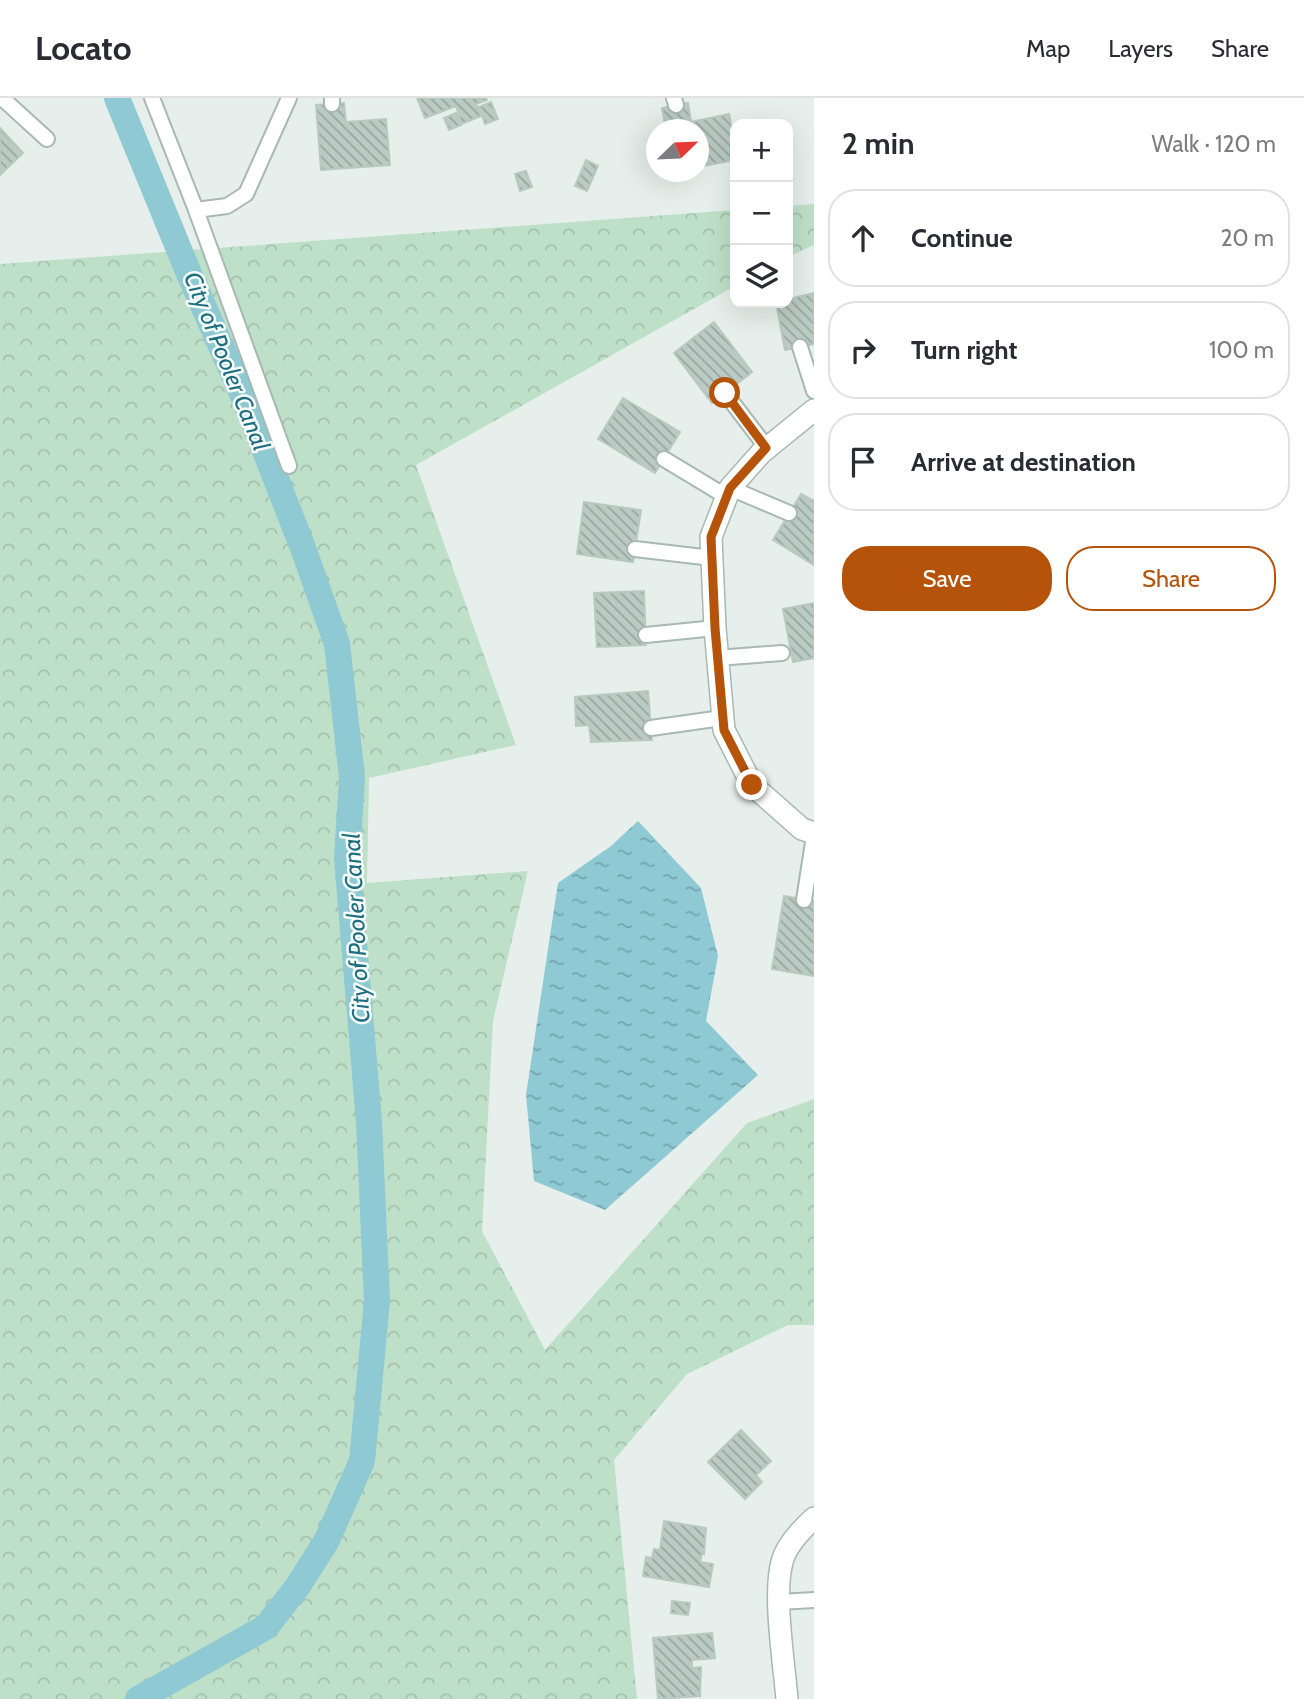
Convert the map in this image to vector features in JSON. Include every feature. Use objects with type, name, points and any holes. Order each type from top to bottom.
[{"type":"street","points":[[814,410],[766,448],[729,493],[711,537],[717,658],[724,730],[752,785],[802,829],[814,834]]},
{"type":"street","points":[[787,1699],[779,1602],[782,1561],[795,1538],[814,1518]]},
{"type":"lane","points":[[2,98],[47,139]]},
{"type":"lane","points":[[152,98],[196,210],[289,466]]},
{"type":"lane","points":[[196,210],[227,206],[246,194],[289,98]]},
{"type":"lane","points":[[800,346],[814,391]]},
{"type":"lane","points":[[725,393],[766,448]]},
{"type":"lane","points":[[664,459],[729,493],[789,513]]},
{"type":"lane","points":[[635,549],[712,558]]},
{"type":"lane","points":[[646,635],[715,628]]},
{"type":"lane","points":[[717,658],[782,653]]},
{"type":"lane","points":[[651,728],[722,718]]},
{"type":"lane","points":[[804,900],[814,834]]},
{"type":"lane","points":[[779,1602],[814,1600]]},
{"type":"green space","points":[[814,204],[814,245],[793,255],[793,245],[793,206]]},
{"type":"green space","points":[[730,210],[730,289],[416,465],[516,745],[369,778],[367,883],[528,871],[493,1021],[482,1231],[545,1350],[747,1123],[814,1099],[814,1325],[788,1325],[687,1374],[614,1460],[637,1699],[0,1699],[0,264]]},
{"type":"water","points":[[638,821],[701,888],[718,956],[706,1021],[758,1075],[605,1210],[534,1181],[526,1095],[558,883],[611,846]]},
{"type":"building","points":[[417,98],[487,100],[476,104],[481,116],[462,124],[456,106],[425,118]]},
{"type":"building","points":[[491,102],[498,119],[485,124],[479,107]]},
{"type":"building","points":[[344,103],[346,122],[386,119],[390,165],[321,170],[316,105]]},
{"type":"building","points":[[688,103],[691,119],[664,119],[662,108]]},
{"type":"building","points":[[456,113],[461,125],[449,130],[444,118]]},
{"type":"building","points":[[729,114],[730,161],[709,165],[709,119],[705,119]]},
{"type":"building","points":[[0,128],[23,153],[0,175]]},
{"type":"building","points":[[586,160],[598,166],[587,191],[575,186]]},
{"type":"building","points":[[526,171],[532,187],[520,191],[515,174]]},
{"type":"building","points":[[814,293],[814,344],[785,350],[777,308],[793,308],[793,298]]},
{"type":"building","points":[[714,322],[752,372],[712,403],[674,353]]},
{"type":"building","points":[[623,398],[680,432],[655,473],[598,439]]},
{"type":"building","points":[[801,494],[814,501],[814,565],[773,540]]},
{"type":"building","points":[[584,502],[641,510],[633,562],[577,554]]},
{"type":"building","points":[[644,591],[646,645],[597,647],[594,593]]},
{"type":"building","points":[[814,603],[814,658],[793,662],[783,609]]},
{"type":"building","points":[[648,691],[652,740],[591,742],[589,725],[576,726],[575,697]]},
{"type":"building","points":[[784,896],[814,901],[814,976],[772,969]]},
{"type":"building","points":[[741,1430],[771,1461],[756,1475],[762,1482],[745,1499],[708,1462]]},
{"type":"building","points":[[664,1521],[706,1528],[704,1554],[702,1553],[700,1562],[713,1564],[709,1587],[643,1576],[646,1557],[652,1558],[654,1549],[660,1550]]},
{"type":"building","points":[[672,1601],[690,1603],[688,1615],[671,1613]]},
{"type":"building","points":[[712,1633],[715,1658],[692,1660],[692,1668],[701,1667],[700,1696],[658,1699],[653,1638]]},
{"type":"waterway","name":"City of Pooler Canal","points":[[117,98],[187,269],[247,405],[337,644],[352,777],[347,858],[369,1122],[377,1301],[362,1461],[327,1540],[298,1586],[266,1627],[138,1699]]},
{"type":"route","points":[[725,393],[766,448],[730,488],[711,537],[715,628],[724,730],[752,785]]}]
